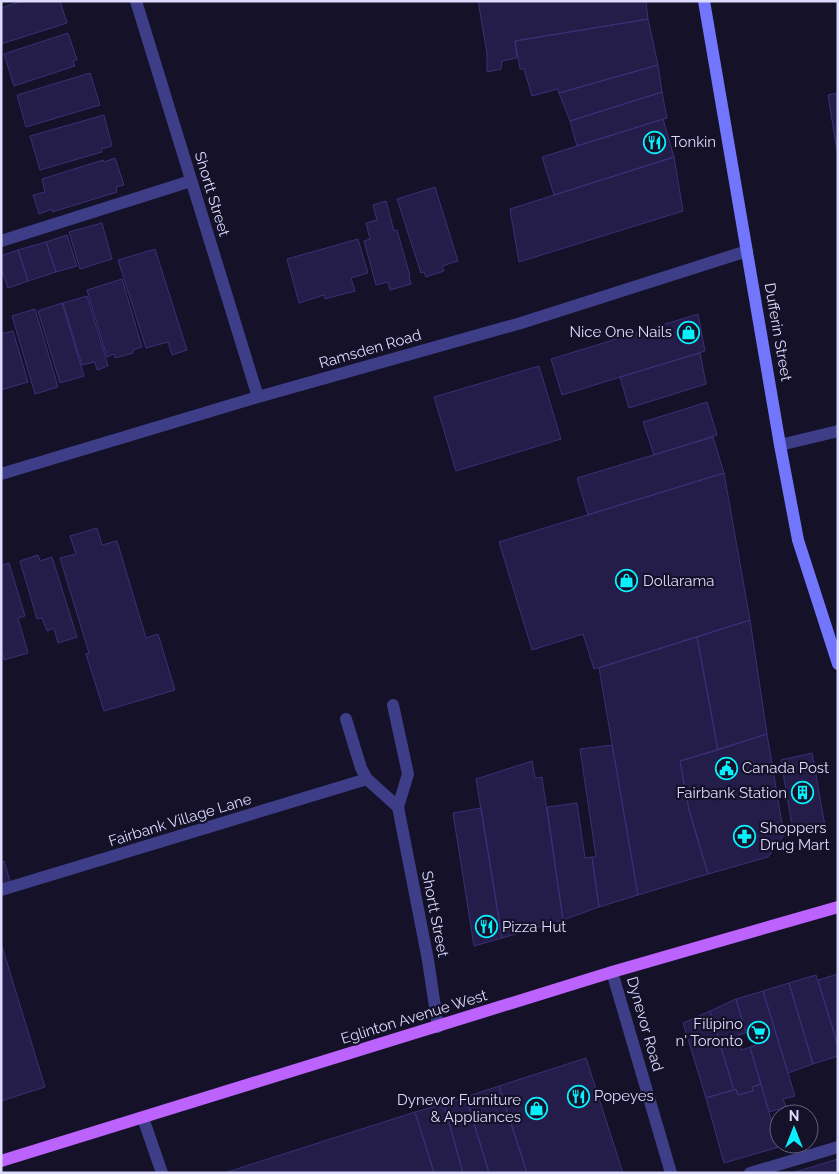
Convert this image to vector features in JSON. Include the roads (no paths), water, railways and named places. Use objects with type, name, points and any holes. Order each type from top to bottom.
[{"type":"main road","name":"Dufferin Street","points":[[708,2],[747,251],[798,540],[838,664]]},
{"type":"main road","name":"Eglinton Avenue West","points":[[1,1160],[143,1118],[612,972],[838,906]]},
{"type":"street","name":"Shortt Street","points":[[136,1],[258,397]]},
{"type":"street","points":[[1,241],[191,181]]},
{"type":"street","name":"Ramsden Road","points":[[1,474],[258,397],[521,323],[747,251]]},
{"type":"street","points":[[780,444],[838,431]]},
{"type":"street","points":[[346,719],[361,768],[367,779],[398,807],[408,774],[393,705]]},
{"type":"street","name":"Fairbank Village Lane","points":[[1,890],[367,779]]},
{"type":"street","name":"Shortt Street","points":[[398,807],[428,960],[438,1027]]},
{"type":"street","name":"Dynevor Road","points":[[612,972],[671,1173]]},
{"type":"street","points":[[143,1118],[162,1173]]},
{"type":"street","points":[[750,1173],[838,1148]]},
{"type":"place","name":"Tonkin","points":[[655,142]]},
{"type":"place","name":"Nice One Nails","points":[[688,332]]},
{"type":"place","name":"Dollarama","points":[[627,581]]},
{"type":"place","name":"Canada Post","points":[[726,768]]},
{"type":"place","name":"Fairbank Station","points":[[803,793]]},
{"type":"place","name":"Shoppers Drug Mart","points":[[744,837]]},
{"type":"place","name":"Pizza Hut","points":[[486,927]]},
{"type":"place","name":"Filipino n' Toronto","points":[[759,1033]]},
{"type":"place","name":"Popeyes","points":[[578,1096]]},
{"type":"place","name":"Dynevor Furniture & Appliances","points":[[537,1109]]}]
